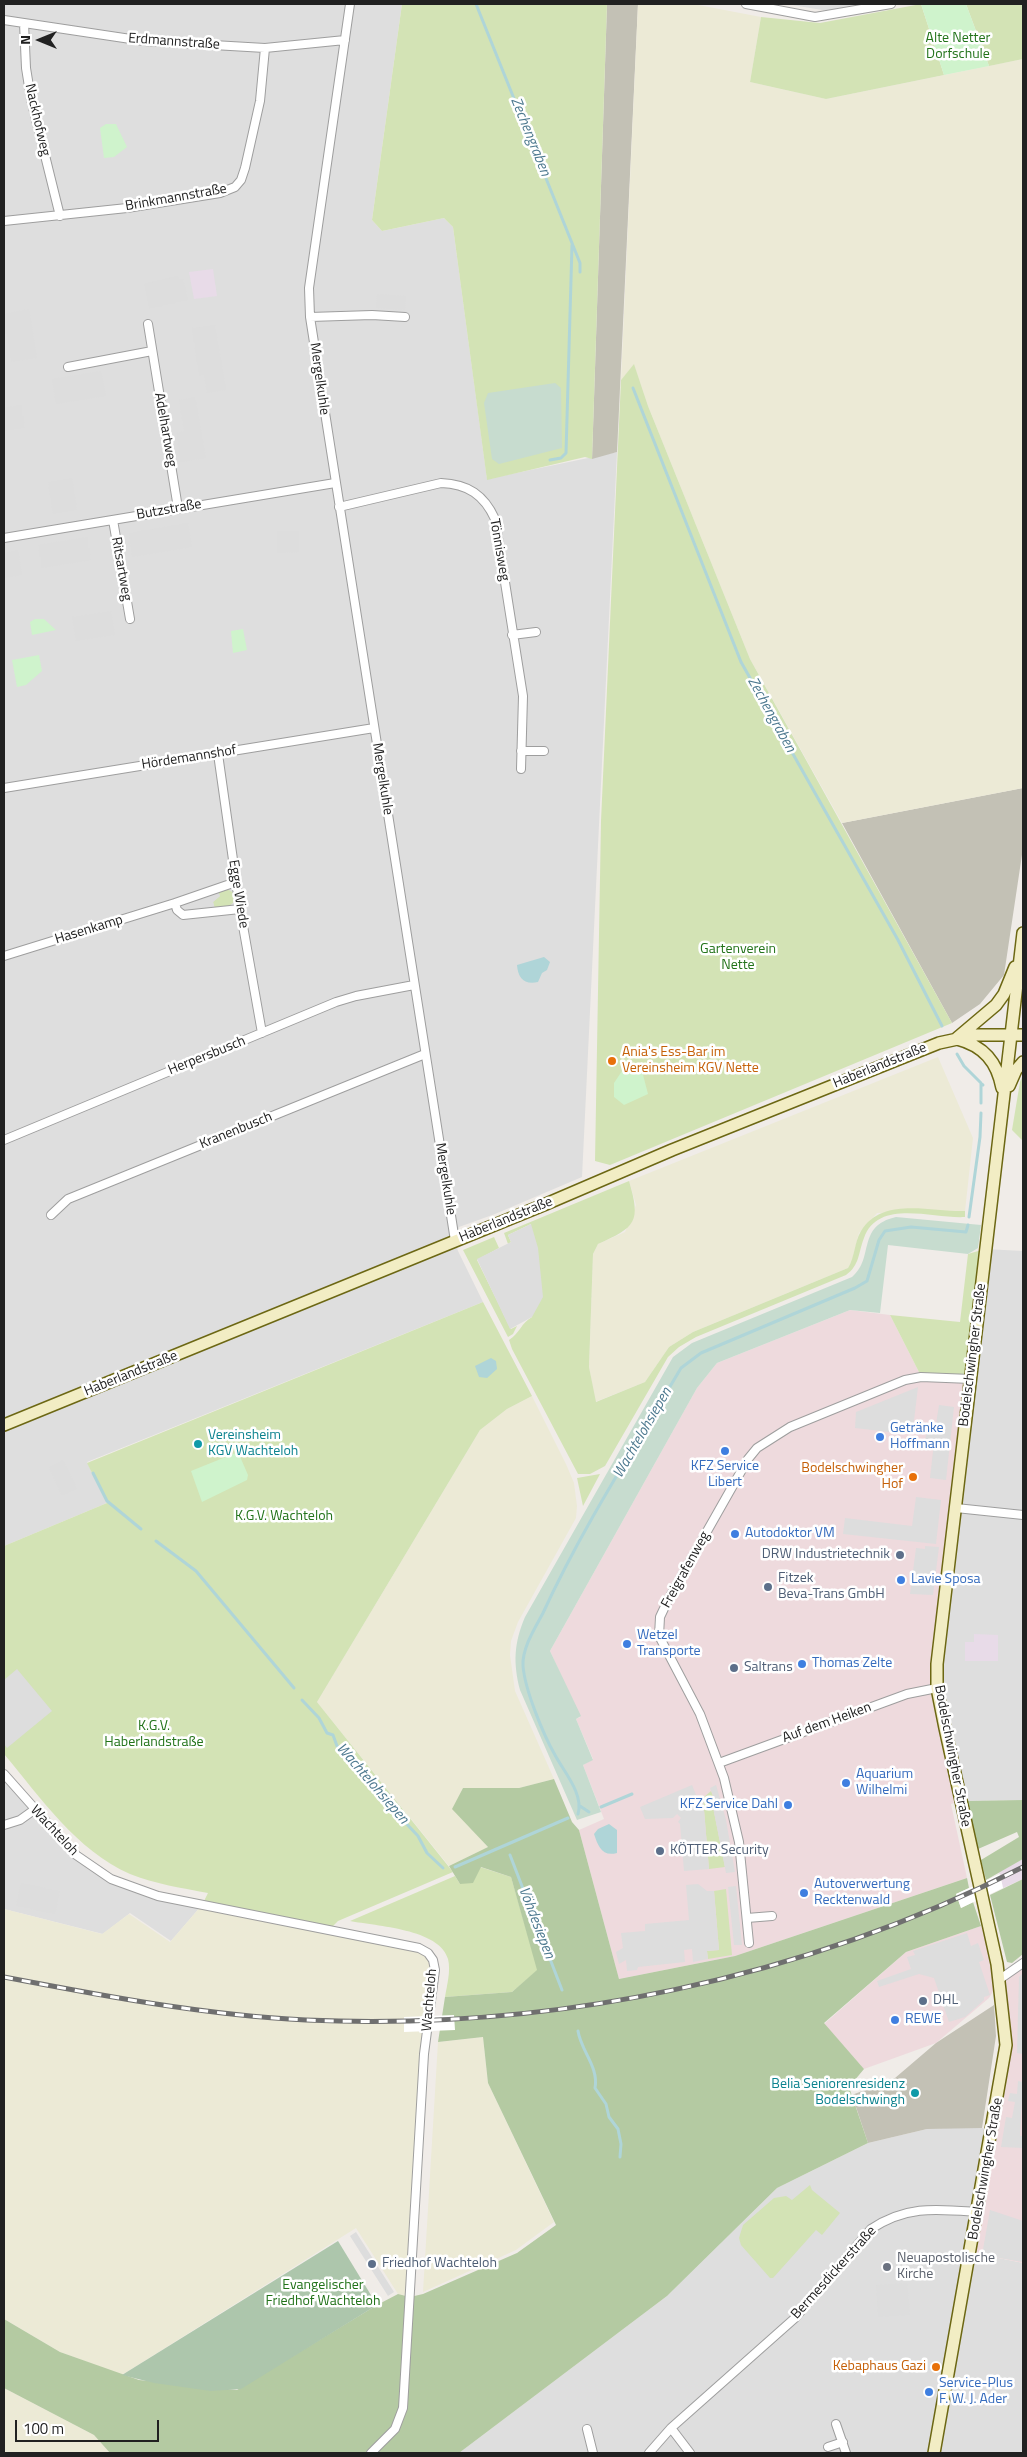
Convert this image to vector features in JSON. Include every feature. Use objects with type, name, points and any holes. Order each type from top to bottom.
[{"type":"street","name":"Mergelkuhle","points":[[350,4],[309,288],[310,318],[455,1241]]},
{"type":"street","points":[[746,4],[815,17],[891,4]]},
{"type":"street","name":"Erdmannstraße","points":[[4,20],[144,41],[265,48],[345,40]]},
{"type":"street","name":"Nackhofweg","points":[[24,23],[26,68],[31,99],[60,216]]},
{"type":"street","name":"Brinkmannstraße","points":[[4,221],[60,216],[220,193],[235,187],[240,180],[250,147],[260,100],[265,48]]},
{"type":"street","points":[[310,318],[372,315],[405,317]]},
{"type":"street","name":"Adelhartweg","points":[[148,324],[178,508]]},
{"type":"street","points":[[68,367],[152,351]]},
{"type":"street","name":"Butzstraße","points":[[4,538],[335,483]]},
{"type":"street","name":"Tönnisweg","points":[[339,507],[441,484],[456,484],[473,490],[485,500],[495,519],[523,696],[521,769]]},
{"type":"street","name":"Ritsartweg","points":[[113,520],[130,619]]},
{"type":"street","points":[[512,635],[536,632]]},
{"type":"street","name":"Hördemannshof","points":[[4,788],[374,728]]},
{"type":"street","points":[[521,751],[544,751]]},
{"type":"street","name":"Egge Wiede","points":[[218,754],[240,909],[262,1033]]},
{"type":"street","name":"Hasenkamp","points":[[4,956],[236,882]]},
{"type":"street","points":[[175,903],[177,910],[183,915],[240,909]]},
{"type":"street","name":"Bodelschwingher Straße","points":[[934,2453],[1005,2062],[1006,2026],[1000,1979],[964,1823],[938,1688],[938,1664],[1004,1099],[1017,1034],[1020,956],[1023,933]]},
{"type":"street","points":[[1020,956],[1023,978]]},
{"type":"street","points":[[1004,1099],[998,1070],[994,1062],[980,1049],[955,1039],[996,1005],[1004,994],[1020,956]]},
{"type":"street","name":"Herpersbusch","points":[[4,1140],[356,996],[414,984]]},
{"type":"street","name":"Haberlandstraße","points":[[4,1425],[455,1241],[681,1146],[939,1043],[976,1034],[1017,1034]]},
{"type":"street","name":"Kranenbusch","points":[[51,1215],[68,1199],[425,1054]]},
{"type":"street","points":[[1004,1099],[1016,1070],[1023,1062]]},
{"type":"street","name":"Freigrafenweg","points":[[749,1943],[739,1842],[718,1763],[700,1714],[659,1636],[660,1617],[748,1459],[768,1440],[790,1428],[905,1380],[921,1377],[971,1379]]},
{"type":"street","points":[[956,1508],[1023,1515]]},
{"type":"street","name":"Auf dem Heiken","points":[[718,1763],[907,1694],[938,1688]]},
{"type":"street","name":"Wachteloh","points":[[4,1774],[34,1810],[86,1864],[111,1879],[139,1891],[419,1948],[428,1953],[433,1960],[434,1982],[424,2054],[403,2408],[394,2429],[371,2453]]},
{"type":"street","points":[[4,1825],[20,1820],[34,1810]]},
{"type":"street","points":[[747,1918],[772,1916]]},
{"type":"street","points":[[1000,1979],[1023,1963]]},
{"type":"street","name":"Bermesdickerstraße","points":[[649,2453],[671,2428],[795,2318],[871,2229],[885,2220],[918,2210],[978,2212]]},
{"type":"street","points":[[828,2431],[837,2426],[846,2453]]},
{"type":"street","points":[[671,2428],[690,2453]]},
{"type":"street","points":[[587,2429],[593,2453]]},
{"type":"street","points":[[828,2447],[843,2442]]},
{"type":"shaded area","points":[[4,4],[402,4],[372,220],[382,231],[444,218],[453,227],[487,479],[617,452],[582,1177],[495,1214],[459,1227],[455,1241],[458,1251],[483,1302],[87,1462],[107,1503],[4,1546]]},
{"type":"shaded area","points":[[607,4],[638,4],[617,452],[592,459]]},
{"type":"shaded area","points":[[638,4],[693,4],[761,17],[750,82],[826,99],[1023,59],[1023,788],[842,823],[750,659],[648,406],[634,365],[621,380]]},
{"type":"shaded area","points":[[786,4],[860,4],[860,6],[828,11]]},
{"type":"shaded area","points":[[213,269],[217,296],[194,299],[189,272]]},
{"type":"shaded area","points":[[178,276],[179,279],[183,279],[188,300],[149,309],[144,284]]},
{"type":"shaded area","points":[[377,294],[406,296],[405,310],[376,308]]},
{"type":"shaded area","points":[[29,309],[37,358],[11,362],[7,334],[4,334],[4,314]]},
{"type":"shaded area","points":[[215,325],[226,390],[207,393],[204,375],[199,376],[192,328]]},
{"type":"shaded area","points":[[101,371],[106,396],[56,404],[52,379]]},
{"type":"shaded area","points":[[195,397],[206,458],[181,462],[176,433],[184,431],[179,400]]},
{"type":"shaded area","points":[[21,405],[25,428],[4,431],[4,408]]},
{"type":"shaded area","points":[[72,478],[77,510],[53,514],[48,482]]},
{"type":"shaded area","points":[[188,523],[192,547],[132,557],[129,533]]},
{"type":"shaded area","points":[[277,531],[299,531],[299,552],[277,553]]},
{"type":"shaded area","points":[[87,537],[91,560],[42,568],[38,545]]},
{"type":"shaded area","points":[[18,550],[22,575],[4,578],[4,553]]},
{"type":"shaded area","points":[[111,611],[115,635],[76,641],[72,617]]},
{"type":"shaded area","points":[[1023,788],[1023,848],[1004,975],[980,1004],[952,1023],[842,823]]},
{"type":"shaded area","points":[[218,892],[220,896],[213,902],[215,909],[187,914],[181,911],[183,903]]},
{"type":"shaded area","points":[[938,1057],[973,1138],[965,1211],[877,1213],[859,1233],[852,1261],[848,1268],[693,1332],[669,1347],[645,1382],[595,1402],[589,1367],[593,1254],[598,1244],[625,1232],[636,1205],[629,1181]]},
{"type":"shaded area","points":[[531,1224],[538,1248],[543,1297],[532,1317],[510,1329],[477,1259],[511,1242],[508,1235]]},
{"type":"shaded area","points":[[985,1249],[1023,1251],[1023,1800],[960,1801],[937,1688]]},
{"type":"shaded area","points":[[850,1310],[890,1315],[921,1376],[971,1379],[937,1664],[960,1801],[951,1804],[967,1878],[735,1956],[619,1979],[579,1830],[604,1819],[583,1765],[593,1759],[576,1719],[580,1717],[550,1651],[697,1388],[717,1363]]},
{"type":"shaded area","points":[[918,1387],[913,1429],[899,1428],[898,1433],[855,1428],[856,1412]]},
{"type":"shaded area","points":[[532,1396],[574,1483],[577,1506],[576,1518],[518,1622],[511,1641],[510,1655],[515,1691],[554,1779],[519,1788],[463,1788],[453,1809],[488,1847],[449,1866],[317,1702],[480,1430],[507,1409]]},
{"type":"shaded area","points":[[939,1405],[954,1407],[946,1480],[930,1478],[934,1443],[925,1441],[928,1423],[936,1424]]},
{"type":"shaded area","points":[[63,1460],[77,1489],[62,1496],[49,1467]]},
{"type":"shaded area","points":[[916,1497],[941,1500],[936,1544],[843,1534],[845,1518],[912,1526]]},
{"type":"shaded area","points":[[925,1546],[939,1547],[933,1595],[910,1594],[916,1548],[925,1549]]},
{"type":"shaded area","points":[[974,1634],[998,1635],[998,1661],[965,1661],[965,1642],[974,1642]]},
{"type":"shaded area","points":[[17,1669],[52,1711],[7,1748],[4,1744],[4,1680]]},
{"type":"shaded area","points":[[4,1774],[60,1839],[111,1879],[202,1905],[171,1941],[130,1913],[103,1934],[4,1909]]},
{"type":"shaded area","points":[[692,1785],[696,1795],[703,1798],[709,1869],[684,1871],[680,1824],[678,1822],[681,1818],[677,1814],[673,1818],[645,1819],[640,1807]]},
{"type":"shaded area","points":[[716,1785],[726,1820],[735,1872],[726,1873],[712,1802],[715,1800],[710,1788]]},
{"type":"shaded area","points":[[1023,1859],[1023,1879],[1003,1888],[999,1872]]},
{"type":"shaded area","points":[[21,1883],[60,1891],[55,1914],[16,1906]]},
{"type":"shaded area","points":[[698,1884],[707,1891],[714,1891],[719,1950],[707,1951],[708,1959],[693,1962],[692,1949],[684,1950],[685,1962],[638,1967],[637,1970],[627,1971],[626,1960],[619,1964],[616,1952],[623,1948],[621,1933],[645,1931],[645,1924],[689,1920],[686,1885]]},
{"type":"shaded area","points":[[736,1886],[742,1945],[734,1945],[728,1887]]},
{"type":"shaded area","points":[[202,1905],[419,1948],[433,1960],[410,2297],[398,2294],[356,2228],[122,2375],[60,2352],[4,2319],[4,1909],[102,1934],[129,1914],[170,1942]]},
{"type":"shaded area","points":[[981,1926],[997,1964],[1000,1979],[1023,1963],[1023,2263],[970,2252],[1005,2062],[1000,1980],[989,1998],[936,2043],[864,2069],[824,2024],[906,1952]]},
{"type":"shaded area","points":[[967,1933],[971,1946],[978,1943],[984,1960],[979,1962],[990,1995],[984,1997],[984,2000],[965,2017],[949,2022],[934,1978],[919,1974],[879,1987],[877,1981],[911,1969],[907,1957],[915,1955],[913,1951]]},
{"type":"shaded area","points":[[1023,1973],[1023,2054],[1017,2053],[1019,1977]]},
{"type":"shaded area","points":[[994,2005],[996,2036],[982,2128],[927,2129],[868,2143],[852,2095],[895,2078],[936,2043]]},
{"type":"shaded area","points":[[483,2037],[488,2083],[554,2222],[516,2250],[423,2292],[438,2042]]},
{"type":"shaded area","points":[[1018,2081],[1023,2082],[1020,2136],[1023,2136],[1023,2148],[1001,2147],[1006,2117],[1012,2118],[1015,2102],[1008,2101],[1010,2093],[1017,2094]]},
{"type":"shaded area","points":[[982,2128],[992,2131],[970,2252],[1023,2263],[1023,2453],[459,2453],[667,2296],[777,2188],[868,2143],[927,2129]]},
{"type":"shaded area","points":[[990,2210],[1023,2221],[1023,2262],[982,2255]]},
{"type":"shaded area","name":"Friedhof Wachteloh","points":[[356,2232],[394,2292],[388,2296],[350,2236]]},
{"type":"shaded area","points":[[907,2283],[910,2315],[878,2317],[876,2285]]},
{"type":"shaded area","points":[[4,2388],[94,2435],[110,2453],[4,2453]]},
{"type":"green space","points":[[402,4],[607,4],[592,459],[585,457],[487,480],[453,227],[444,218],[382,231],[372,220]]},
{"type":"green space","points":[[921,4],[944,75],[826,99],[750,82],[761,17],[820,23]]},
{"type":"green space","name":"Alte Netter Dorfschule","points":[[921,4],[966,4],[989,66],[944,75]]},
{"type":"green space","points":[[966,4],[1023,4],[1023,59],[989,66]]},
{"type":"green space","points":[[106,124],[116,124],[127,147],[114,157],[104,158],[100,128]]},
{"type":"green space","name":"Gartenverein Nette","points":[[634,364],[648,406],[750,659],[952,1023],[610,1165],[595,1161],[601,821],[621,380]]},
{"type":"green space","points":[[555,383],[561,388],[562,448],[499,464],[492,459],[484,403],[488,393]]},
{"type":"green space","points":[[35,619],[44,619],[56,630],[32,635],[30,622]]},
{"type":"green space","points":[[243,629],[247,650],[233,653],[231,631]]},
{"type":"green space","points":[[39,655],[42,671],[26,685],[17,687],[12,660]]},
{"type":"green space","points":[[227,889],[234,893],[235,901],[228,907],[215,909],[213,902],[220,896],[218,892]]},
{"type":"green space","points":[[641,1067],[648,1094],[624,1105],[614,1097],[614,1083],[624,1068]]},
{"type":"green space","points":[[1023,1075],[1023,1141],[1012,1130],[1020,1082]]},
{"type":"green space","points":[[629,1181],[635,1206],[632,1222],[621,1233],[598,1244],[593,1254],[589,1367],[596,1402],[645,1382],[669,1347],[693,1332],[848,1268],[861,1231],[870,1220],[881,1213],[908,1208],[965,1211],[965,1217],[908,1213],[894,1214],[881,1218],[871,1226],[864,1238],[854,1267],[846,1275],[696,1337],[679,1347],[668,1357],[605,1466],[590,1474],[578,1474],[509,1340],[532,1317],[531,1224],[508,1235],[511,1242],[508,1244],[504,1233]]},
{"type":"green space","points":[[896,1217],[981,1225],[978,1248],[968,1254],[888,1245],[880,1313],[850,1310],[717,1363],[697,1388],[550,1651],[581,1716],[576,1719],[593,1760],[583,1765],[601,1812],[577,1820],[520,1690],[516,1671],[516,1653],[525,1617],[673,1357],[692,1343],[852,1277],[863,1261],[875,1228],[884,1221]]},
{"type":"green space","points":[[494,1237],[499,1248],[477,1260],[511,1329],[517,1326],[513,1334],[508,1337],[463,1250]]},
{"type":"green space","points":[[985,1249],[971,1379],[921,1376],[890,1315],[960,1322],[968,1254]]},
{"type":"green space","points":[[483,1302],[532,1396],[507,1409],[480,1430],[317,1702],[453,1872],[338,1921],[329,1930],[202,1905],[208,1893],[149,1880],[130,1874],[111,1864],[76,1837],[61,1822],[4,1754],[4,1546],[107,1503],[87,1463]]},
{"type":"green space","points":[[238,1452],[248,1475],[247,1480],[202,1502],[191,1471]]},
{"type":"green space","points":[[600,1474],[583,1506],[577,1478]]},
{"type":"green space","points":[[554,1779],[572,1822],[579,1830],[619,1979],[735,1956],[967,1878],[969,1888],[956,1894],[961,1908],[973,1902],[981,1926],[906,1952],[824,2023],[864,2069],[849,2087],[868,2143],[777,2188],[667,2296],[459,2453],[110,2453],[94,2435],[4,2388],[4,2319],[60,2352],[139,2380],[237,2390],[398,2294],[410,2297],[423,2294],[517,2253],[556,2225],[488,2083],[483,2037],[438,2042],[445,1997],[512,1992],[537,1970],[511,1877],[481,1867],[473,1883],[460,1884],[449,1866],[488,1847],[452,1809],[463,1788],[519,1788]]},
{"type":"green space","points":[[711,1791],[715,1801],[712,1802],[725,1867],[709,1869],[703,1798]]},
{"type":"green space","points":[[1023,1800],[1023,1859],[986,1880],[981,1860],[1019,1837],[1017,1832],[978,1849],[967,1801]]},
{"type":"green space","points":[[480,1867],[511,1877],[538,1970],[512,1992],[445,1997],[449,1973],[448,1959],[443,1949],[433,1941],[420,1935],[390,1927],[350,1921],[455,1876],[460,1884]]},
{"type":"green space","points":[[1023,1879],[1023,1954],[1012,1963],[1007,1962],[990,1895]]},
{"type":"green space","points":[[726,1889],[732,1955],[708,1959],[707,1951],[719,1950],[714,1891]]},
{"type":"green space","points":[[810,2185],[812,2190],[840,2213],[822,2235],[816,2230],[773,2278],[770,2278],[741,2245],[739,2238],[743,2225],[774,2198],[786,2196],[792,2200]]},
{"type":"green space","name":"Evangelischer Friedhof Wachteloh","points":[[338,2241],[377,2305],[241,2389],[211,2391],[154,2383],[122,2375]]},
{"type":"water","points":[[544,957],[550,962],[547,970],[542,973],[538,982],[525,981],[520,977],[517,965]]},
{"type":"water","points":[[491,1358],[496,1361],[497,1369],[487,1378],[479,1377],[475,1366]]},
{"type":"water","points":[[609,1824],[617,1830],[617,1853],[612,1854],[601,1850],[594,1834],[598,1829]]},
{"type":"pier","points":[[1000,1874],[1003,1888],[961,1908],[956,1894]]},
{"type":"pier","points":[[454,2015],[455,2030],[404,2032],[404,2017]]},
{"type":"waterway","name":"Zechengraben","points":[[476,4],[580,263],[580,272]]},
{"type":"waterway","points":[[550,460],[561,458],[566,453],[572,245]]},
{"type":"waterway","name":"Zechengraben","points":[[633,388],[741,662],[898,940],[942,1026]]},
{"type":"waterway","name":"Wachtelohsiepen","points":[[957,1054],[964,1066],[983,1085]]},
{"type":"waterway","name":"Wachtelohsiepen","points":[[981,1083],[981,1103]]},
{"type":"waterway","name":"Wachtelohsiepen","points":[[969,1217],[980,1137],[981,1113]]},
{"type":"waterway","name":"Wachtelohsiepen","points":[[578,1814],[579,1806],[576,1791],[550,1746],[531,1699],[524,1676],[523,1659],[533,1632],[574,1550],[681,1368],[701,1353],[855,1288],[867,1281],[879,1240],[885,1231],[911,1227],[966,1232],[968,1225]]},
{"type":"waterway","name":"Wachtelohsiepen","points":[[93,1473],[107,1501],[141,1529]]},
{"type":"waterway","name":"Wachtelohsiepen","points":[[156,1541],[196,1571],[294,1688]]},
{"type":"waterway","name":"Wachtelohsiepen","points":[[302,1700],[319,1718],[327,1733],[333,1735],[337,1746],[347,1753],[367,1775],[369,1784],[379,1789],[386,1802],[418,1836],[427,1853],[443,1868]]},
{"type":"waterway","points":[[601,1807],[632,1794]]},
{"type":"waterway","points":[[580,1806],[589,1812]]},
{"type":"waterway","name":"Wachtelohsiepen","points":[[455,1867],[568,1818]]},
{"type":"waterway","name":"Vöhdesiepen","points":[[510,1855],[562,1990]]},
{"type":"waterway","name":"Vöhdesiepen","points":[[578,2031],[592,2066],[596,2080],[595,2088],[606,2104],[609,2117],[618,2129],[621,2144],[620,2157]]},
{"type":"railway","points":[[4,1977],[154,2004],[230,2014],[306,2020],[399,2021],[491,2016],[583,2006],[675,1990],[765,1968],[853,1940],[939,1906],[1023,1867]]},
{"type":"place","name":"Ania's Ess-Bar im Vereinsheim KGV Nette","points":[[612,1061]]},
{"type":"place","name":"Getränke Hoffmann","points":[[880,1437]]},
{"type":"place","name":"Vereinsheim KGV Wachteloh","points":[[198,1444]]},
{"type":"place","name":"KFZ Service Libert","points":[[725,1451]]},
{"type":"place","name":"Bodelschwingher Hof","points":[[913,1477]]},
{"type":"place","name":"Autodoktor VM","points":[[735,1534]]},
{"type":"place","name":"DRW Industrietechnik","points":[[900,1555]]},
{"type":"place","name":"Lavie Sposa","points":[[901,1580]]},
{"type":"place","name":"Fitzek Beva-Trans GmbH","points":[[768,1587]]},
{"type":"place","name":"Wetzel Transporte","points":[[627,1644]]},
{"type":"place","name":"Thomas Zelte","points":[[802,1664]]},
{"type":"place","name":"Saltrans","points":[[734,1668]]},
{"type":"place","name":"Aquarium Wilhelmi","points":[[846,1783]]},
{"type":"place","name":"KFZ Service Dahl","points":[[788,1805]]},
{"type":"place","name":"KÖTTER Security","points":[[660,1851]]},
{"type":"place","name":"Autoverwertung Recktenwald","points":[[804,1893]]},
{"type":"place","name":"DHL","points":[[923,2001]]},
{"type":"place","name":"REWE","points":[[895,2020]]},
{"type":"place","name":"Belia Seniorenresidenz Bodelschwingh","points":[[915,2093]]},
{"type":"place","name":"Friedhof Wachteloh","points":[[372,2264]]},
{"type":"place","name":"Neuapostolische Kirche","points":[[887,2267]]},
{"type":"place","name":"Kebaphaus Gazi","points":[[936,2367]]},
{"type":"place","name":"Service-Plus F. W. J. Ader","points":[[929,2392]]},
{"type":"park label","name":"K.G.V. Wachteloh","points":[[284,1517]]},
{"type":"park label","name":"K.G.V. Haberlandstraße","points":[[154,1735]]}]
